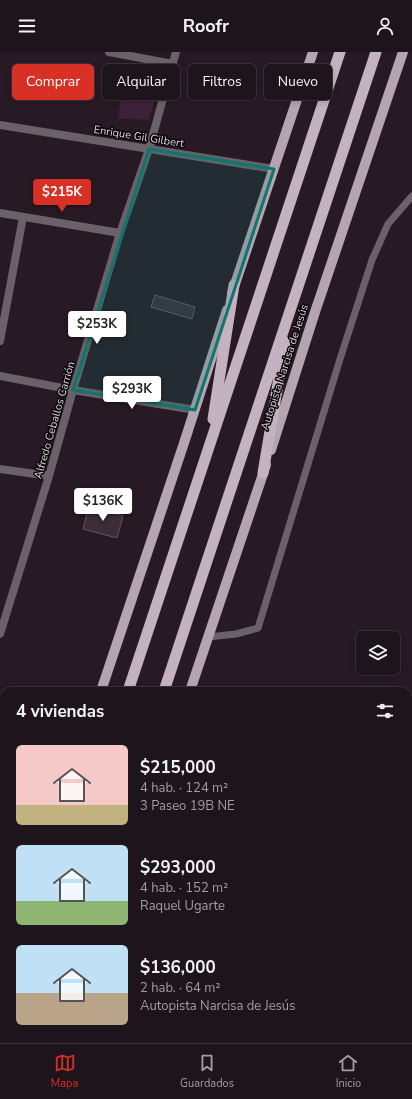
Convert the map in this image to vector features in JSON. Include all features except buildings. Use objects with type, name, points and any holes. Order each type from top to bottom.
[{"type":"highway","points":[[129,687],[261,286],[340,52]]},
{"type":"highway","name":"Autopista Narcisa de Jesús","points":[[165,687],[291,304],[376,52]]},
{"type":"highway","points":[[207,454],[234,285]]},
{"type":"highway","points":[[263,473],[291,304]]},
{"type":"main road","points":[[102,687],[234,285],[313,52]]},
{"type":"main road","name":"Autopista Narcisa de Jesús","points":[[191,687],[315,312],[403,52]]},
{"type":"street","points":[[109,52],[173,64]]},
{"type":"street","name":"Alfredo Ceballos Carrión","points":[[173,64],[176,52]]},
{"type":"street","name":"Alfredo Ceballos Carrión","points":[[0,634],[49,476],[120,233],[149,149],[163,100]]},
{"type":"street","name":"Enrique Gil Gilbert","points":[[0,125],[274,169]]},
{"type":"street","points":[[0,213],[120,233]]},
{"type":"street","points":[[0,341],[23,217]]},
{"type":"street","points":[[0,376],[194,410]]},
{"type":"street","points":[[0,469],[49,476]]},
{"type":"lane","points":[[208,637],[236,634],[258,628],[340,359],[372,260],[388,224],[412,196]]},
{"type":"highlighted area","points":[[149,149],[274,169],[195,410],[73,390]]},
{"type":"shaded area","points":[[121,100],[154,100],[149,120],[118,118]]}]
